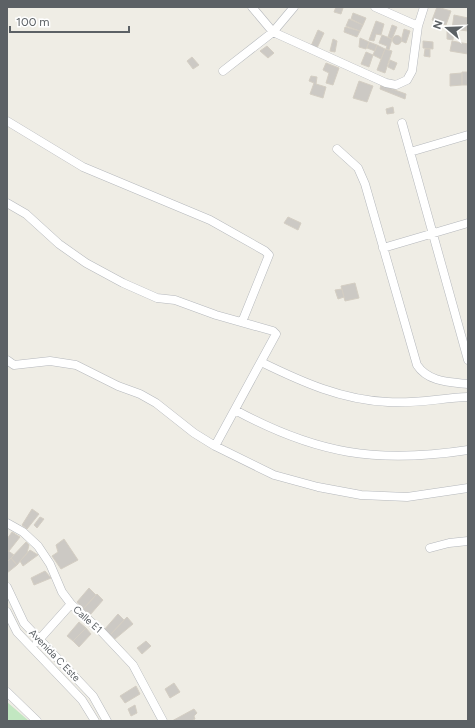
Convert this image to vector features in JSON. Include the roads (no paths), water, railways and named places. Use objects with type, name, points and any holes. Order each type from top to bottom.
[{"type":"street","points":[[252,7],[273,32],[386,83],[396,85],[407,80],[412,71],[418,26],[424,7]]},
{"type":"street","points":[[223,71],[273,32],[294,7]]},
{"type":"street","points":[[375,7],[418,26]]},
{"type":"street","points":[[7,120],[83,167],[210,220],[265,251],[269,255],[242,322]]},
{"type":"street","points":[[402,123],[468,360]]},
{"type":"street","points":[[410,152],[468,134]]},
{"type":"street","points":[[337,149],[358,168],[366,184],[417,365],[422,373],[441,381],[468,384]]},
{"type":"street","points":[[7,203],[26,214],[59,244],[86,263],[124,283],[158,298],[175,300],[242,322],[273,330],[276,334],[215,446]]},
{"type":"street","points":[[383,248],[468,223]]},
{"type":"street","points":[[7,360],[14,365],[50,361],[76,365],[118,386],[140,394],[156,403],[194,433],[215,446],[274,475],[318,487],[361,494],[407,497],[468,488]]},
{"type":"street","points":[[260,362],[320,389],[349,398],[388,402],[422,402],[468,397]]},
{"type":"street","points":[[235,410],[292,438],[331,450],[400,457],[437,455],[468,450]]},
{"type":"street","name":"Calle E1","points":[[7,523],[22,532],[38,546],[50,564],[62,592],[70,604],[100,630],[133,665],[163,721]]},
{"type":"street","points":[[430,548],[449,543],[468,541]]},
{"type":"street","name":"Avenida C Este","points":[[7,587],[24,623],[93,696],[106,721]]},
{"type":"street","points":[[31,648],[70,604]]},
{"type":"street","points":[[7,612],[17,632],[82,700],[95,721]]},
{"type":"street","points":[[7,692],[37,721]]}]
